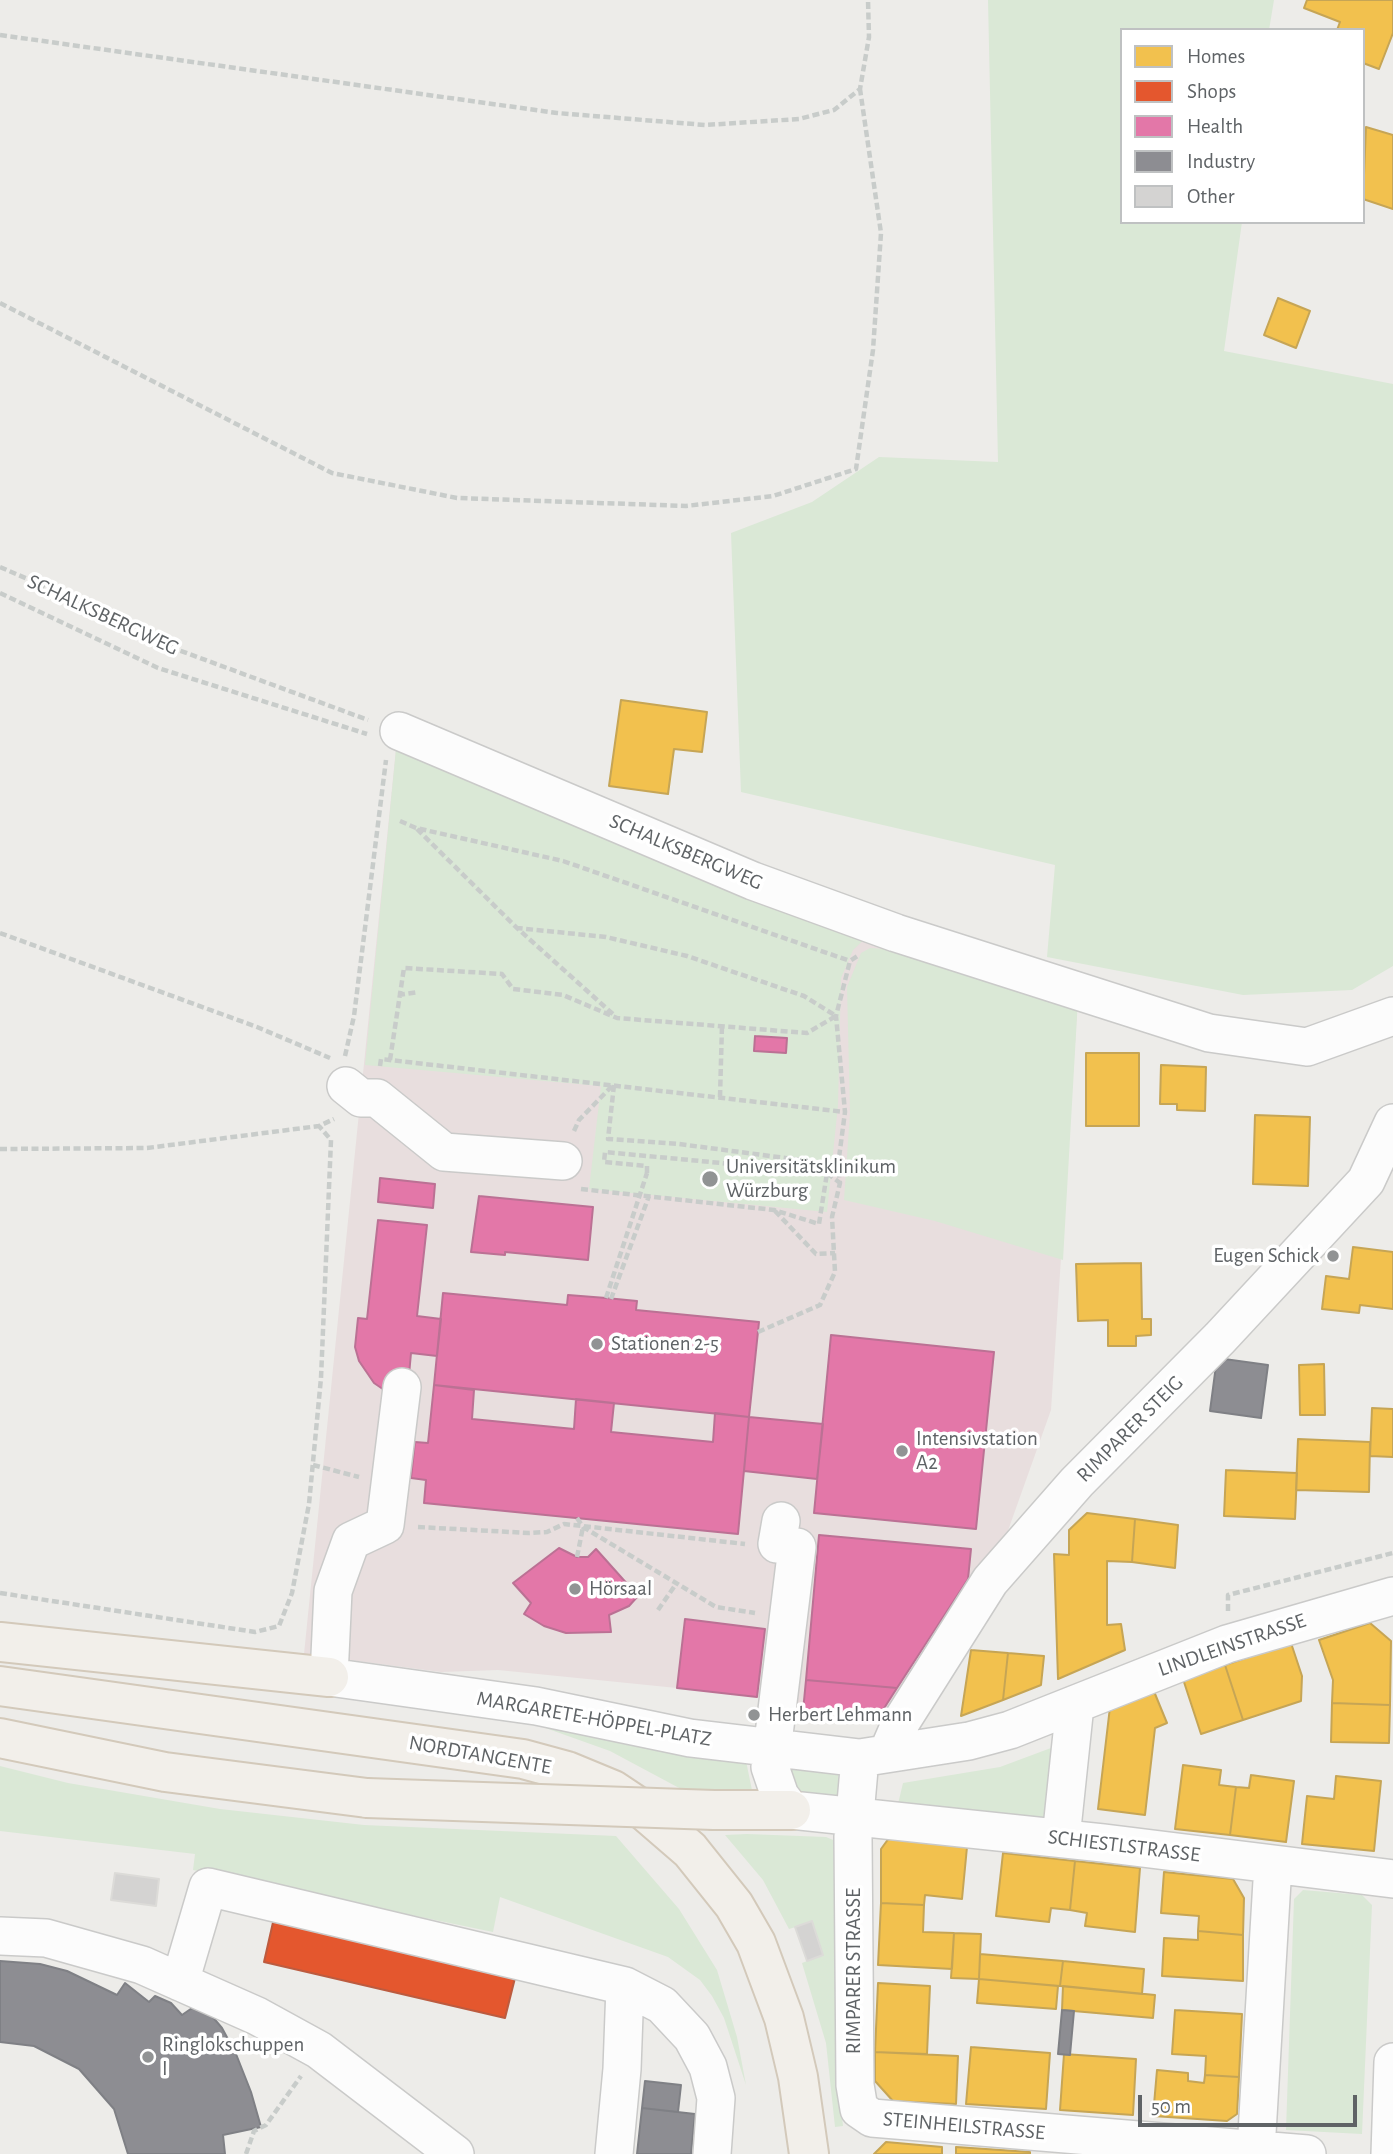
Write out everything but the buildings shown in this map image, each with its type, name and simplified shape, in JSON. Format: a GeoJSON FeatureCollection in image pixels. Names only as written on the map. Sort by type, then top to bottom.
{"type":"FeatureCollection","features":[{"type":"Feature","properties":{"kind":"main road"},"geometry":{"type":"LineString","coordinates":[[0,1642],[329,1677]]}},
{"type":"Feature","properties":{"kind":"main road","name":"NORDTANGENTE"},"geometry":{"type":"LineString","coordinates":[[0,1686],[523,1759],[567,1771],[613,1790],[646,1812],[690,1850],[734,1905],[756,1943],[784,2018],[798,2077],[809,2154]]}},
{"type":"Feature","properties":{"kind":"main road"},"geometry":{"type":"LineString","coordinates":[[0,1738],[165,1772],[367,1798],[714,1810],[790,1810]]}},
{"type":"Feature","properties":{"kind":"street","name":"SCHALKSBERGWEG"},"geometry":{"type":"LineString","coordinates":[[387,739],[753,881],[896,933],[1209,1033],[1307,1047],[1393,1016]]}},
{"type":"Feature","properties":{"kind":"street"},"geometry":{"type":"LineString","coordinates":[[344,1077],[361,1098],[377,1098],[444,1152],[571,1175]]}},
{"type":"Feature","properties":{"kind":"street","name":"RIMPARER STEIG"},"geometry":{"type":"LineString","coordinates":[[874,1755],[901,1722],[990,1581],[1077,1482],[1220,1338],[1366,1181],[1393,1123]]}},
{"type":"Feature","properties":{"kind":"street"},"geometry":{"type":"LineString","coordinates":[[329,1677],[333,1591],[351,1541],[385,1525],[402,1387]]}},
{"type":"Feature","properties":{"kind":"street"},"geometry":{"type":"LineString","coordinates":[[799,1538],[797,1648],[769,1767],[790,1810],[856,1816]]}},
{"type":"Feature","properties":{"kind":"street","name":"LINDLEINSTRASSE"},"geometry":{"type":"LineString","coordinates":[[874,1755],[969,1741],[1075,1705],[1116,1686],[1227,1644],[1393,1595]]}},
{"type":"Feature","properties":{"kind":"street","name":"MARGARETE-HÖPPEL-PLATZ"},"geometry":{"type":"LineString","coordinates":[[329,1677],[536,1706],[690,1738],[874,1755]]}},
{"type":"Feature","properties":{"kind":"street"},"geometry":{"type":"LineString","coordinates":[[1061,1838],[1075,1705]]}},
{"type":"Feature","properties":{"kind":"street","name":"RIMPARER STRASSE"},"geometry":{"type":"LineString","coordinates":[[872,2118],[859,2109],[855,2085],[856,1816],[874,1755]]}},
{"type":"Feature","properties":{"kind":"street","name":"SCHIESTLSTRASSE"},"geometry":{"type":"LineString","coordinates":[[856,1816],[1393,1879]]}},
{"type":"Feature","properties":{"kind":"street"},"geometry":{"type":"LineString","coordinates":[[1256,2150],[1273,1864]]}},
{"type":"Feature","properties":{"kind":"street"},"geometry":{"type":"LineString","coordinates":[[180,1982],[208,1887],[625,1986],[662,2005],[692,2037],[708,2067],[729,2154]]}},
{"type":"Feature","properties":{"kind":"street"},"geometry":{"type":"LineString","coordinates":[[0,1936],[46,1938],[142,1965],[257,2016],[319,2050],[455,2154]]}},
{"type":"Feature","properties":{"kind":"street"},"geometry":{"type":"LineString","coordinates":[[614,2154],[622,2069],[625,1986]]}},
{"type":"Feature","properties":{"kind":"street"},"geometry":{"type":"LineString","coordinates":[[1390,2154],[1393,2062]]}},
{"type":"Feature","properties":{"kind":"street"},"geometry":{"type":"LineString","coordinates":[[712,2154],[716,2098]]}},
{"type":"Feature","properties":{"kind":"street","name":"STEINHEILSTRASSE"},"geometry":{"type":"LineString","coordinates":[[872,2118],[1307,2154]]}},
{"type":"Feature","properties":{"kind":"path"},"geometry":{"type":"LineString","coordinates":[[0,303],[332,473],[457,498],[686,506],[773,496],[856,469],[871,363],[881,233],[860,89],[869,37],[868,0]]}},
{"type":"Feature","properties":{"kind":"path"},"geometry":{"type":"LineString","coordinates":[[0,34],[557,113],[705,125],[799,119],[834,110],[860,89]]}},
{"type":"Feature","properties":{"kind":"path","name":"SCHALKSBERGWEG"},"geometry":{"type":"LineString","coordinates":[[0,567],[85,604],[135,634],[387,739]]}},
{"type":"Feature","properties":{"kind":"path"},"geometry":{"type":"LineString","coordinates":[[0,593],[158,668],[387,739],[354,1016],[344,1077],[345,1105],[337,1118],[319,1126],[147,1148],[0,1149]]}},
{"type":"Feature","properties":{"kind":"path"},"geometry":{"type":"LineString","coordinates":[[400,821],[416,828],[564,861],[850,961]]}},
{"type":"Feature","properties":{"kind":"path"},"geometry":{"type":"LineString","coordinates":[[416,828],[517,928],[617,1018]]}},
{"type":"Feature","properties":{"kind":"path"},"geometry":{"type":"LineString","coordinates":[[517,928],[606,937],[687,956],[804,996],[836,1016]]}},
{"type":"Feature","properties":{"kind":"path"},"geometry":{"type":"LineString","coordinates":[[0,933],[324,1053],[344,1077]]}},
{"type":"Feature","properties":{"kind":"path"},"geometry":{"type":"LineString","coordinates":[[758,1332],[820,1305],[835,1272],[832,1217],[840,1183],[838,1166],[845,1112],[836,1016],[850,961],[877,941],[896,933]]}},
{"type":"Feature","properties":{"kind":"path"},"geometry":{"type":"LineString","coordinates":[[390,1060],[404,968],[502,974],[513,989],[563,996],[617,1018],[807,1033],[836,1016]]}},
{"type":"Feature","properties":{"kind":"path"},"geometry":{"type":"LineString","coordinates":[[398,995],[418,992]]}},
{"type":"Feature","properties":{"kind":"path"},"geometry":{"type":"LineString","coordinates":[[720,1097],[722,1025]]}},
{"type":"Feature","properties":{"kind":"path"},"geometry":{"type":"LineString","coordinates":[[381,1059],[845,1112]]}},
{"type":"Feature","properties":{"kind":"path"},"geometry":{"type":"LineString","coordinates":[[614,1085],[608,1139],[679,1144],[838,1166]]}},
{"type":"Feature","properties":{"kind":"path"},"geometry":{"type":"LineString","coordinates":[[614,1085],[579,1120],[571,1175],[649,1196],[774,1210],[819,1224],[827,1173]]}},
{"type":"Feature","properties":{"kind":"path"},"geometry":{"type":"LineString","coordinates":[[0,1593],[255,1632],[274,1629],[283,1619],[292,1593],[313,1465],[321,1378],[331,1140],[319,1126]]}},
{"type":"Feature","properties":{"kind":"path"},"geometry":{"type":"LineString","coordinates":[[620,1153],[622,1141]]}},
{"type":"Feature","properties":{"kind":"path"},"geometry":{"type":"LineString","coordinates":[[649,1196],[608,1298],[647,1166],[604,1162],[605,1152],[827,1173],[840,1183]]}},
{"type":"Feature","properties":{"kind":"path"},"geometry":{"type":"LineString","coordinates":[[774,1210],[816,1254],[835,1254]]}},
{"type":"Feature","properties":{"kind":"path"},"geometry":{"type":"LineString","coordinates":[[313,1465],[390,1484]]}},
{"type":"Feature","properties":{"kind":"path"},"geometry":{"type":"LineString","coordinates":[[578,1518],[583,1527],[716,1607],[766,1615]]}},
{"type":"Feature","properties":{"kind":"path"},"geometry":{"type":"LineString","coordinates":[[385,1525],[530,1533],[547,1532],[564,1524],[748,1545]]}},
{"type":"Feature","properties":{"kind":"path"},"geometry":{"type":"LineString","coordinates":[[577,1557],[583,1527]]}},
{"type":"Feature","properties":{"kind":"path"},"geometry":{"type":"LineString","coordinates":[[1227,1644],[1228,1595],[1393,1553]]}},
{"type":"Feature","properties":{"kind":"path"},"geometry":{"type":"LineString","coordinates":[[658,1610],[676,1584]]}},
{"type":"Feature","properties":{"kind":"path"},"geometry":{"type":"LineString","coordinates":[[246,2154],[254,2131],[266,2124],[319,2050]]}},
{"type":"Feature","properties":{"kind":"shaded area","name":"Universitätsklinikum Würzburg"},"geometry":{"type":"Polygon","coordinates":[[[397,739],[1078,999],[1051,1410],[990,1581],[901,1722],[757,1697],[498,1670],[441,1672],[304,1654],[397,739]]]}},
{"type":"Feature","properties":{"kind":"green space"},"geometry":{"type":"Polygon","coordinates":[[[988,0],[1274,0],[1269,28],[1120,28],[1120,224],[1242,224],[1224,351],[1393,384],[1393,966],[1352,990],[1243,995],[1047,957],[1055,865],[741,792],[731,533],[812,502],[879,457],[998,462],[988,0]]]}},
{"type":"Feature","properties":{"kind":"green space"},"geometry":{"type":"Polygon","coordinates":[[[397,739],[871,933],[853,950],[841,978],[838,1105],[827,1212],[589,1189],[601,1086],[365,1065],[397,739]]]}},
{"type":"Feature","properties":{"kind":"green space"},"geometry":{"type":"Polygon","coordinates":[[[899,942],[1078,999],[1063,1260],[935,1221],[844,1200],[850,1113],[847,987],[861,953],[870,948],[885,949],[899,942]]]}},
{"type":"Feature","properties":{"kind":"green space"},"geometry":{"type":"Polygon","coordinates":[[[523,1720],[746,1761],[753,1795],[681,1789],[610,1751],[523,1720]]]}},
{"type":"Feature","properties":{"kind":"green space"},"geometry":{"type":"Polygon","coordinates":[[[1059,1745],[1054,1823],[898,1804],[903,1783],[1000,1767],[1059,1745]]]}},
{"type":"Feature","properties":{"kind":"green space"},"geometry":{"type":"Polygon","coordinates":[[[780,1761],[837,1768],[841,1792],[827,1806],[800,1800],[780,1761]]]}},
{"type":"Feature","properties":{"kind":"green space"},"geometry":{"type":"Polygon","coordinates":[[[0,1766],[68,1783],[220,1809],[364,1825],[616,1836],[679,1909],[717,1970],[737,2037],[746,2085],[724,2018],[712,1996],[700,1980],[668,1957],[500,1897],[493,1932],[193,1870],[195,1854],[0,1831],[0,1766]]]}},
{"type":"Feature","properties":{"kind":"green space"},"geometry":{"type":"Polygon","coordinates":[[[725,1835],[826,1837],[838,1842],[837,2072],[843,2126],[835,2127],[826,2043],[802,1963],[823,1955],[812,1922],[789,1929],[763,1880],[725,1835]]]}},
{"type":"Feature","properties":{"kind":"green space"},"geometry":{"type":"Polygon","coordinates":[[[1303,1890],[1362,1895],[1372,1905],[1362,2134],[1286,2130],[1294,1899],[1303,1890]]]}},
{"type":"Feature","properties":{"kind":"place","name":"Universitätsklinikum Würzburg"},"geometry":{"type":"Point","coordinates":[710,1179]}},
{"type":"Feature","properties":{"kind":"place","name":"Eugen Schick"},"geometry":{"type":"Point","coordinates":[1333,1256]}},
{"type":"Feature","properties":{"kind":"place","name":"Stationen 2-5"},"geometry":{"type":"Point","coordinates":[597,1344]}},
{"type":"Feature","properties":{"kind":"place","name":"Intensivstation A2"},"geometry":{"type":"Point","coordinates":[902,1451]}},
{"type":"Feature","properties":{"kind":"place","name":"Hörsaal"},"geometry":{"type":"Point","coordinates":[575,1589]}},
{"type":"Feature","properties":{"kind":"place","name":"Herbert Lehmann"},"geometry":{"type":"Point","coordinates":[754,1715]}},
{"type":"Feature","properties":{"kind":"place","name":"Ringlokschuppen I"},"geometry":{"type":"Point","coordinates":[148,2057]}}]}
